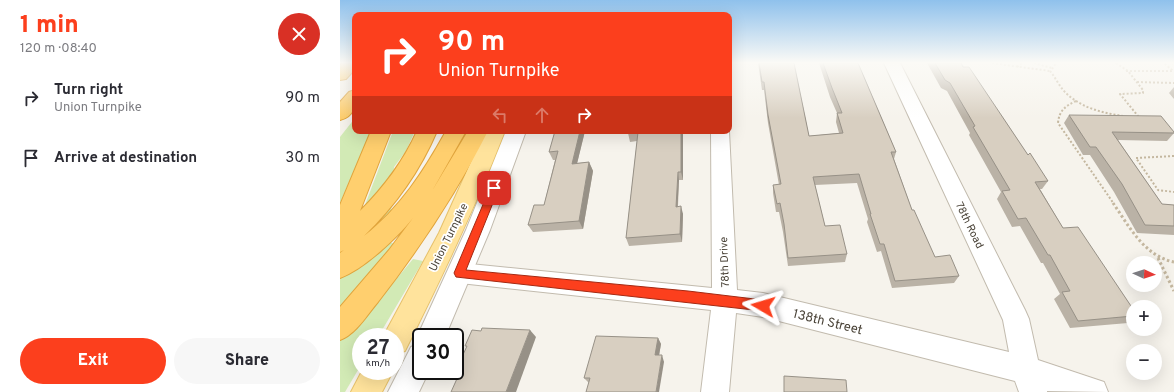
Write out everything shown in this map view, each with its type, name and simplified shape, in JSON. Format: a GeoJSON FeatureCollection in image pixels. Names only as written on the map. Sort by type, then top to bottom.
{"type":"FeatureCollection","features":[{"type":"Feature","properties":{"kind":"highway"},"geometry":{"type":"LineString","coordinates":[[340,114],[352,100]]}},
{"type":"Feature","properties":{"kind":"highway"},"geometry":{"type":"LineString","coordinates":[[340,233],[380,134]]}},
{"type":"Feature","properties":{"kind":"highway"},"geometry":{"type":"LineString","coordinates":[[340,242],[365,220],[381,203],[406,171],[426,134]]}},
{"type":"Feature","properties":{"kind":"highway"},"geometry":{"type":"LineString","coordinates":[[340,267],[380,236],[397,220],[430,175],[454,134]]}},
{"type":"Feature","properties":{"kind":"highway"},"geometry":{"type":"LineString","coordinates":[[346,320],[437,201],[463,160],[476,134]]}},
{"type":"Feature","properties":{"kind":"main road","name":"Union Turnpike"},"geometry":{"type":"LineString","coordinates":[[402,328],[454,227],[494,134]]}},
{"type":"Feature","properties":{"kind":"main road"},"geometry":{"type":"LineString","coordinates":[[366,392],[373,380]]}},
{"type":"Feature","properties":{"kind":"street","name":"78th Road"},"geometry":{"type":"LineString","coordinates":[[901,81],[1016,318],[1030,381]]}},
{"type":"Feature","properties":{"kind":"street","name":"Union Turnpike"},"geometry":{"type":"LineString","coordinates":[[435,328],[460,273],[515,134]]}},
{"type":"Feature","properties":{"kind":"street","name":"78th Drive"},"geometry":{"type":"LineString","coordinates":[[716,392],[725,301],[720,134]]}},
{"type":"Feature","properties":{"kind":"street","name":"138th Street"},"geometry":{"type":"LineString","coordinates":[[460,273],[763,306],[1030,381],[1094,392]]}},
{"type":"Feature","properties":{"kind":"street"},"geometry":{"type":"LineString","coordinates":[[403,392],[412,374]]}},
{"type":"Feature","properties":{"kind":"path"},"geometry":{"type":"LineString","coordinates":[[1058,81],[1066,93],[1076,100],[1099,111],[1137,118],[1138,116],[1120,94],[1143,93],[1137,82]]}},
{"type":"Feature","properties":{"kind":"path"},"geometry":{"type":"LineString","coordinates":[[1137,82],[1174,83]]}},
{"type":"Feature","properties":{"kind":"path"},"geometry":{"type":"LineString","coordinates":[[1076,100],[1065,107],[1058,114],[1058,123],[1136,238],[1156,256]]}},
{"type":"Feature","properties":{"kind":"path"},"geometry":{"type":"LineString","coordinates":[[1174,156],[1136,158],[1158,190],[1174,192]]}},
{"type":"Feature","properties":{"kind":"path"},"geometry":{"type":"LineString","coordinates":[[1162,258],[1174,262]]}},
{"type":"Feature","properties":{"kind":"path"},"geometry":{"type":"LineString","coordinates":[[1162,266],[1174,291]]}},
{"type":"Feature","properties":{"kind":"green space"},"geometry":{"type":"Polygon","coordinates":[[[352,122],[352,134],[370,134],[340,203],[340,137],[352,122]]]}},
{"type":"Feature","properties":{"kind":"green space"},"geometry":{"type":"Polygon","coordinates":[[[392,134],[414,134],[406,151],[394,167],[389,242],[395,244],[354,328],[352,328],[352,380],[345,392],[340,392],[340,271],[392,134]]]}},
{"type":"Feature","properties":{"kind":"green space"},"geometry":{"type":"Polygon","coordinates":[[[413,259],[423,261],[383,328],[356,328],[413,259]]]}},
{"type":"Feature","properties":{"kind":"building"},"geometry":{"type":"Polygon","coordinates":[[[798,81],[809,136],[843,133],[837,113],[842,113],[830,81],[866,81],[896,152],[891,152],[912,210],[914,210],[935,257],[950,255],[959,276],[895,281],[884,244],[880,244],[859,174],[813,177],[825,226],[840,225],[847,254],[788,258],[780,203],[777,204],[773,185],[781,184],[768,115],[764,82],[762,82],[798,81]]]}},
{"type":"Feature","properties":{"kind":"building"},"geometry":{"type":"Polygon","coordinates":[[[947,81],[979,81],[1028,155],[1030,153],[1048,181],[1035,182],[1063,228],[1078,227],[1127,300],[1126,317],[1078,321],[1062,292],[1070,291],[1050,255],[1048,255],[1026,218],[1018,219],[1002,191],[1010,190],[973,127],[975,126],[950,83],[947,81]]]}},
{"type":"Feature","properties":{"kind":"building"},"geometry":{"type":"Polygon","coordinates":[[[1069,115],[1161,116],[1174,133],[1112,132],[1162,204],[1174,205],[1174,226],[1145,225],[1122,184],[1096,147],[1090,147],[1069,115]]]}},
{"type":"Feature","properties":{"kind":"building"},"geometry":{"type":"Polygon","coordinates":[[[554,134],[579,134],[572,164],[589,162],[579,221],[528,225],[534,205],[544,205],[558,151],[549,152],[554,134]]]}},
{"type":"Feature","properties":{"kind":"building"},"geometry":{"type":"Polygon","coordinates":[[[638,134],[681,134],[681,172],[678,172],[676,207],[681,206],[680,234],[626,238],[638,134]]]}},
{"type":"Feature","properties":{"kind":"building"},"geometry":{"type":"Polygon","coordinates":[[[482,328],[530,330],[506,392],[451,392],[456,380],[464,380],[464,352],[467,346],[465,346],[472,330],[481,331],[482,328]]]}},
{"type":"Feature","properties":{"kind":"building"},"geometry":{"type":"Polygon","coordinates":[[[596,336],[658,338],[655,355],[662,355],[656,392],[586,392],[590,378],[584,378],[596,336]]]}},
{"type":"Feature","properties":{"kind":"building"},"geometry":{"type":"Polygon","coordinates":[[[784,376],[846,380],[847,392],[784,392],[784,376]]]}},
{"type":"Feature","properties":{"kind":"route"},"geometry":{"type":"LineString","coordinates":[[494,188],[460,273],[688,296],[763,306]]}}]}
